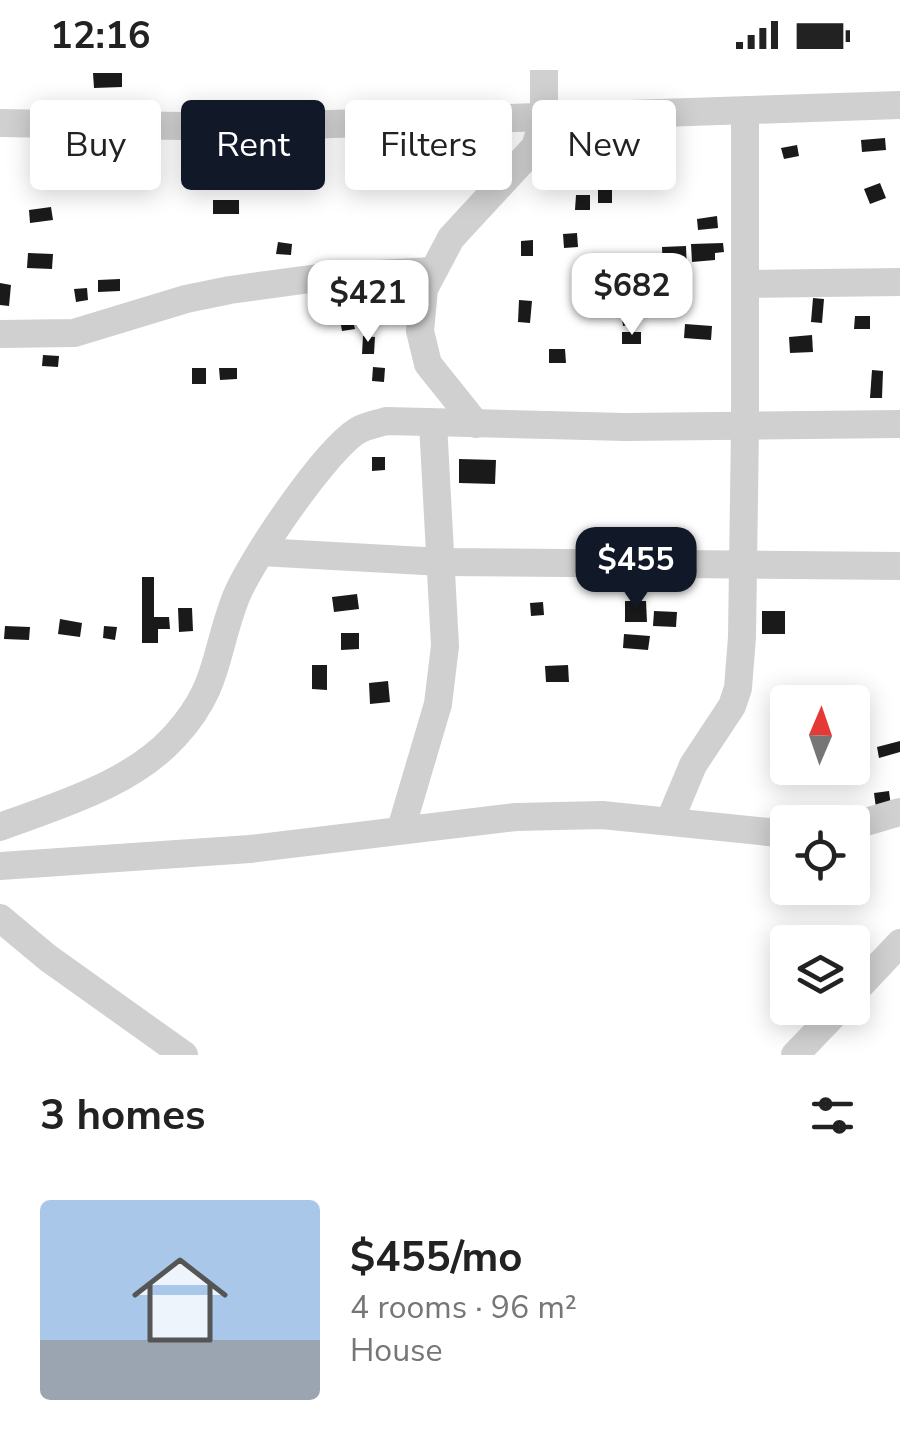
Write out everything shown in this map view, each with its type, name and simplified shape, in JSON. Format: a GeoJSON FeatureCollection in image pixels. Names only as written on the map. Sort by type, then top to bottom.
{"type":"FeatureCollection","features":[{"type":"Feature","properties":{"kind":"street"},"geometry":{"type":"LineString","coordinates":[[544,70],[544,100]]}},
{"type":"Feature","properties":{"kind":"street"},"geometry":{"type":"LineString","coordinates":[[676,114],[900,105]]}},
{"type":"Feature","properties":{"kind":"street"},"geometry":{"type":"LineString","coordinates":[[670,820],[693,765],[732,706],[742,637],[745,111]]}},
{"type":"Feature","properties":{"kind":"street"},"geometry":{"type":"LineString","coordinates":[[0,123],[243,127],[532,119]]}},
{"type":"Feature","properties":{"kind":"street"},"geometry":{"type":"LineString","coordinates":[[476,424],[428,364],[422,349],[420,310],[432,271],[463,224],[532,151]]}},
{"type":"Feature","properties":{"kind":"street"},"geometry":{"type":"LineString","coordinates":[[0,334],[74,333],[186,299],[325,276],[432,271]]}},
{"type":"Feature","properties":{"kind":"street"},"geometry":{"type":"LineString","coordinates":[[745,284],[900,282]]}},
{"type":"Feature","properties":{"kind":"street"},"geometry":{"type":"LineString","coordinates":[[0,826],[70,801],[118,778],[173,739],[199,707],[215,672],[235,598],[261,552],[308,482],[358,430],[386,422],[900,424]]}},
{"type":"Feature","properties":{"kind":"street"},"geometry":{"type":"LineString","coordinates":[[401,828],[443,676],[446,624],[433,423]]}},
{"type":"Feature","properties":{"kind":"street"},"geometry":{"type":"LineString","coordinates":[[261,552],[442,562],[900,566]]}},
{"type":"Feature","properties":{"kind":"street"},"geometry":{"type":"LineString","coordinates":[[870,821],[900,812]]}},
{"type":"Feature","properties":{"kind":"street"},"geometry":{"type":"LineString","coordinates":[[0,866],[250,849],[516,817],[602,816],[770,832]]}},
{"type":"Feature","properties":{"kind":"street"},"geometry":{"type":"LineString","coordinates":[[0,918],[64,970],[184,1055]]}},
{"type":"Feature","properties":{"kind":"street"},"geometry":{"type":"LineString","coordinates":[[870,975],[900,943]]}},
{"type":"Feature","properties":{"kind":"street"},"geometry":{"type":"LineString","coordinates":[[796,1055],[824,1025]]}},
{"type":"Feature","properties":{"kind":"building"},"geometry":{"type":"Polygon","coordinates":[[[93,73],[122,73],[122,87],[94,88],[93,73]]]}},
{"type":"Feature","properties":{"kind":"building"},"geometry":{"type":"Polygon","coordinates":[[[885,138],[886,150],[862,152],[861,140],[885,138]]]}},
{"type":"Feature","properties":{"kind":"building"},"geometry":{"type":"Polygon","coordinates":[[[797,145],[799,156],[784,159],[781,148],[797,145]]]}},
{"type":"Feature","properties":{"kind":"building"},"geometry":{"type":"Polygon","coordinates":[[[880,183],[886,198],[870,204],[864,189],[880,183]]]}},
{"type":"Feature","properties":{"kind":"building"},"geometry":{"type":"Polygon","coordinates":[[[598,190],[612,190],[612,203],[598,203],[598,190]]]}},
{"type":"Feature","properties":{"kind":"building"},"geometry":{"type":"Polygon","coordinates":[[[576,195],[590,195],[590,210],[575,210],[576,195]]]}},
{"type":"Feature","properties":{"kind":"building"},"geometry":{"type":"Polygon","coordinates":[[[213,200],[239,200],[239,214],[213,214],[213,200]]]}},
{"type":"Feature","properties":{"kind":"building"},"geometry":{"type":"Polygon","coordinates":[[[51,207],[53,220],[30,223],[29,210],[51,207]]]}},
{"type":"Feature","properties":{"kind":"building"},"geometry":{"type":"Polygon","coordinates":[[[717,216],[718,228],[698,230],[697,219],[717,216]]]}},
{"type":"Feature","properties":{"kind":"building"},"geometry":{"type":"Polygon","coordinates":[[[577,233],[578,247],[564,248],[563,234],[577,233]]]}},
{"type":"Feature","properties":{"kind":"building"},"geometry":{"type":"Polygon","coordinates":[[[533,240],[533,256],[521,256],[521,241],[533,240]]]}},
{"type":"Feature","properties":{"kind":"building"},"geometry":{"type":"Polygon","coordinates":[[[278,242],[292,244],[291,255],[276,254],[278,242]]]}},
{"type":"Feature","properties":{"kind":"building"},"geometry":{"type":"Polygon","coordinates":[[[723,243],[724,252],[715,253],[715,260],[692,262],[691,244],[723,243]]]}},
{"type":"Feature","properties":{"kind":"building"},"geometry":{"type":"Polygon","coordinates":[[[686,246],[687,272],[663,273],[662,247],[686,246]]]}},
{"type":"Feature","properties":{"kind":"building"},"geometry":{"type":"Polygon","coordinates":[[[28,253],[53,254],[52,269],[27,268],[28,253]]]}},
{"type":"Feature","properties":{"kind":"building"},"geometry":{"type":"Polygon","coordinates":[[[120,279],[120,291],[98,292],[98,280],[120,279]]]}},
{"type":"Feature","properties":{"kind":"building"},"geometry":{"type":"Polygon","coordinates":[[[0,283],[11,285],[9,306],[0,305],[0,283]]]}},
{"type":"Feature","properties":{"kind":"building"},"geometry":{"type":"Polygon","coordinates":[[[87,288],[88,300],[76,302],[74,289],[87,288]]]}},
{"type":"Feature","properties":{"kind":"building"},"geometry":{"type":"Polygon","coordinates":[[[813,298],[824,299],[822,323],[811,322],[813,298]]]}},
{"type":"Feature","properties":{"kind":"building"},"geometry":{"type":"Polygon","coordinates":[[[519,300],[532,301],[530,323],[518,322],[519,300]]]}},
{"type":"Feature","properties":{"kind":"building"},"geometry":{"type":"Polygon","coordinates":[[[634,310],[636,324],[623,326],[621,311],[634,310]]]}},
{"type":"Feature","properties":{"kind":"building"},"geometry":{"type":"Polygon","coordinates":[[[855,316],[870,316],[870,329],[854,329],[855,316]]]}},
{"type":"Feature","properties":{"kind":"building"},"geometry":{"type":"Polygon","coordinates":[[[352,317],[355,329],[342,331],[340,319],[352,317]]]}},
{"type":"Feature","properties":{"kind":"building"},"geometry":{"type":"Polygon","coordinates":[[[685,324],[712,326],[711,340],[684,338],[685,324]]]}},
{"type":"Feature","properties":{"kind":"building"},"geometry":{"type":"Polygon","coordinates":[[[622,332],[641,332],[641,344],[622,344],[622,332]]]}},
{"type":"Feature","properties":{"kind":"building"},"geometry":{"type":"Polygon","coordinates":[[[812,335],[813,352],[790,353],[789,337],[812,335]]]}},
{"type":"Feature","properties":{"kind":"building"},"geometry":{"type":"Polygon","coordinates":[[[363,336],[375,337],[374,354],[362,354],[363,336]]]}},
{"type":"Feature","properties":{"kind":"building"},"geometry":{"type":"Polygon","coordinates":[[[549,349],[565,349],[566,363],[549,363],[549,349]]]}},
{"type":"Feature","properties":{"kind":"building"},"geometry":{"type":"Polygon","coordinates":[[[43,355],[59,356],[58,367],[42,366],[43,355]]]}},
{"type":"Feature","properties":{"kind":"building"},"geometry":{"type":"Polygon","coordinates":[[[373,367],[385,368],[384,382],[372,381],[373,367]]]}},
{"type":"Feature","properties":{"kind":"building"},"geometry":{"type":"Polygon","coordinates":[[[192,368],[206,368],[206,384],[192,384],[192,368]]]}},
{"type":"Feature","properties":{"kind":"building"},"geometry":{"type":"Polygon","coordinates":[[[219,368],[237,368],[237,379],[220,380],[219,368]]]}},
{"type":"Feature","properties":{"kind":"building"},"geometry":{"type":"Polygon","coordinates":[[[872,370],[883,371],[882,398],[870,398],[872,370]]]}},
{"type":"Feature","properties":{"kind":"building"},"geometry":{"type":"Polygon","coordinates":[[[372,457],[385,457],[385,470],[372,471],[372,457]]]}},
{"type":"Feature","properties":{"kind":"building"},"geometry":{"type":"Polygon","coordinates":[[[459,459],[496,460],[495,484],[459,483],[459,459]]]}},
{"type":"Feature","properties":{"kind":"building"},"geometry":{"type":"Polygon","coordinates":[[[142,577],[154,577],[154,617],[169,617],[170,629],[158,629],[158,643],[142,643],[142,577]]]}},
{"type":"Feature","properties":{"kind":"building"},"geometry":{"type":"Polygon","coordinates":[[[357,594],[359,609],[334,612],[332,597],[357,594]]]}},
{"type":"Feature","properties":{"kind":"building"},"geometry":{"type":"Polygon","coordinates":[[[625,601],[646,601],[647,622],[625,622],[625,601]]]}},
{"type":"Feature","properties":{"kind":"building"},"geometry":{"type":"Polygon","coordinates":[[[543,602],[544,615],[531,616],[530,603],[543,602]]]}},
{"type":"Feature","properties":{"kind":"building"},"geometry":{"type":"Polygon","coordinates":[[[178,608],[192,608],[193,631],[179,632],[178,608]]]}},
{"type":"Feature","properties":{"kind":"building"},"geometry":{"type":"Polygon","coordinates":[[[654,611],[677,612],[676,627],[653,626],[654,611]]]}},
{"type":"Feature","properties":{"kind":"building"},"geometry":{"type":"Polygon","coordinates":[[[762,611],[785,611],[785,634],[762,634],[762,611]]]}},
{"type":"Feature","properties":{"kind":"building"},"geometry":{"type":"Polygon","coordinates":[[[60,619],[82,623],[80,637],[58,634],[60,619]]]}},
{"type":"Feature","properties":{"kind":"building"},"geometry":{"type":"Polygon","coordinates":[[[5,626],[30,627],[29,640],[4,639],[5,626]]]}},
{"type":"Feature","properties":{"kind":"building"},"geometry":{"type":"Polygon","coordinates":[[[104,626],[117,627],[115,640],[103,638],[104,626]]]}},
{"type":"Feature","properties":{"kind":"building"},"geometry":{"type":"Polygon","coordinates":[[[341,633],[359,633],[359,649],[341,650],[341,633]]]}},
{"type":"Feature","properties":{"kind":"building"},"geometry":{"type":"Polygon","coordinates":[[[624,634],[650,636],[648,650],[623,648],[624,634]]]}},
{"type":"Feature","properties":{"kind":"building"},"geometry":{"type":"Polygon","coordinates":[[[312,665],[327,665],[327,690],[312,689],[312,665]]]}},
{"type":"Feature","properties":{"kind":"building"},"geometry":{"type":"Polygon","coordinates":[[[568,665],[569,682],[546,682],[545,666],[568,665]]]}},
{"type":"Feature","properties":{"kind":"building"},"geometry":{"type":"Polygon","coordinates":[[[388,681],[390,702],[370,704],[369,683],[388,681]]]}},
{"type":"Feature","properties":{"kind":"building"},"geometry":{"type":"Polygon","coordinates":[[[900,741],[900,752],[879,758],[877,747],[900,741]]]}},
{"type":"Feature","properties":{"kind":"building"},"geometry":{"type":"Polygon","coordinates":[[[889,791],[892,814],[877,816],[874,793],[889,791]]]}}]}
